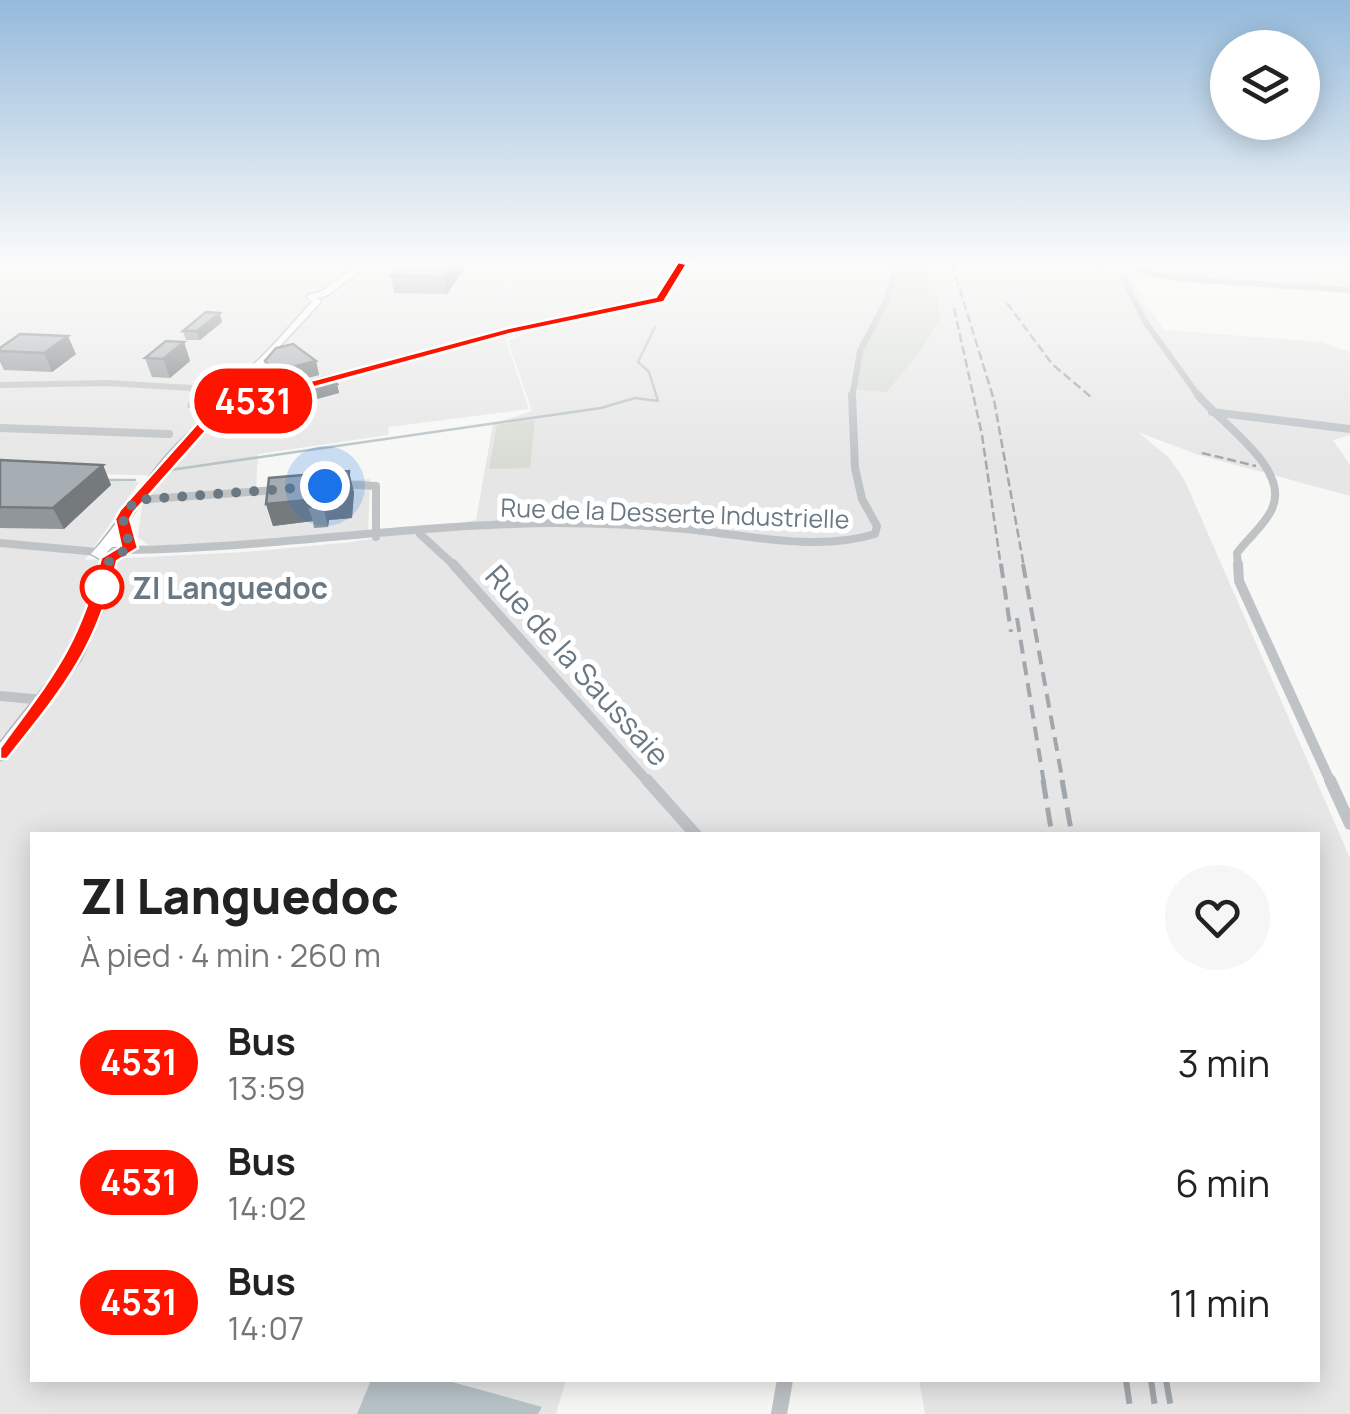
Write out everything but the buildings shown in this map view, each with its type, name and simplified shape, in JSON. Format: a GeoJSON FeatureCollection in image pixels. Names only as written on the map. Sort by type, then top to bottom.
{"type":"FeatureCollection","features":[{"type":"Feature","properties":{"kind":"street"},"geometry":{"type":"LineString","coordinates":[[0,754],[44,700],[84,640],[98,606],[105,551],[135,500],[206,416],[225,411],[251,388],[296,330]]}},
{"type":"Feature","properties":{"kind":"street"},"geometry":{"type":"LineString","coordinates":[[0,388],[130,388],[194,398],[231,385],[284,391],[513,330]]}},
{"type":"Feature","properties":{"kind":"street","name":"Rue de la Desserte Industrielle"},"geometry":{"type":"LineString","coordinates":[[128,547],[200,552],[538,523],[848,541],[872,537],[877,526],[860,494],[853,450],[851,384],[858,353],[871,330]]}},
{"type":"Feature","properties":{"kind":"street"},"geometry":{"type":"LineString","coordinates":[[1155,330],[1212,412],[1259,457],[1274,482],[1275,502],[1268,518],[1237,553],[1239,581],[1350,824]]}},
{"type":"Feature","properties":{"kind":"street"},"geometry":{"type":"LineString","coordinates":[[0,388],[122,383],[209,390]]}},
{"type":"Feature","properties":{"kind":"street"},"geometry":{"type":"LineString","coordinates":[[194,398],[193,404],[206,416]]}},
{"type":"Feature","properties":{"kind":"street"},"geometry":{"type":"LineString","coordinates":[[1212,412],[1350,429]]}},
{"type":"Feature","properties":{"kind":"street"},"geometry":{"type":"LineString","coordinates":[[0,428],[168,434]]}},
{"type":"Feature","properties":{"kind":"street"},"geometry":{"type":"LineString","coordinates":[[319,486],[376,486],[376,537]]}},
{"type":"Feature","properties":{"kind":"street"},"geometry":{"type":"LineString","coordinates":[[135,500],[281,490]]}},
{"type":"Feature","properties":{"kind":"street"},"geometry":{"type":"LineString","coordinates":[[0,544],[105,551],[128,547],[123,519]]}},
{"type":"Feature","properties":{"kind":"street","name":"Rue de la Saussaie"},"geometry":{"type":"LineString","coordinates":[[420,533],[440,550],[693,832]]}},
{"type":"Feature","properties":{"kind":"street"},"geometry":{"type":"LineString","coordinates":[[0,696],[44,700]]}},
{"type":"Feature","properties":{"kind":"street"},"geometry":{"type":"LineString","coordinates":[[779,1414],[786,1382]]}},
{"type":"Feature","properties":{"kind":"shaded area"},"geometry":{"type":"Polygon","coordinates":[[[0,330],[891,330],[886,392],[933,330],[1164,330],[1320,342],[1350,352],[1350,435],[1333,440],[1350,465],[1350,496],[1199,455],[1138,432],[1170,459],[1184,479],[1350,858],[1350,1414],[925,1414],[919,1382],[1320,1382],[1320,832],[30,832],[30,1382],[565,1382],[556,1414],[0,1414],[0,479],[139,482],[85,560],[352,542],[476,520],[493,424],[532,411],[508,341],[532,331],[505,338],[529,409],[389,427],[388,435],[258,454],[256,489],[370,479],[368,534],[215,547],[148,545],[138,537],[142,505],[167,476],[0,471],[0,330]]]}},
{"type":"Feature","properties":{"kind":"shaded area"},"geometry":{"type":"Polygon","coordinates":[[[871,330],[933,330],[887,392],[851,389],[858,353],[871,330]]]}},
{"type":"Feature","properties":{"kind":"shaded area"},"geometry":{"type":"Polygon","coordinates":[[[535,420],[530,468],[489,469],[497,425],[535,420]]]}},
{"type":"Feature","properties":{"kind":"shaded area"},"geometry":{"type":"Polygon","coordinates":[[[370,1382],[452,1382],[542,1407],[538,1414],[357,1414],[370,1382]]]}},
{"type":"Feature","properties":{"kind":"waterway"},"geometry":{"type":"LineString","coordinates":[[170,470],[601,408],[635,398],[658,401],[649,372],[638,362],[654,330]]}},
{"type":"Feature","properties":{"kind":"waterway"},"geometry":{"type":"LineString","coordinates":[[105,480],[135,480]]}},
{"type":"Feature","properties":{"kind":"railway"},"geometry":{"type":"LineString","coordinates":[[959,330],[982,435],[1001,567]]}},
{"type":"Feature","properties":{"kind":"railway"},"geometry":{"type":"LineString","coordinates":[[972,330],[994,400],[1024,567]]}},
{"type":"Feature","properties":{"kind":"railway"},"geometry":{"type":"LineString","coordinates":[[1027,330],[1052,364],[1091,397]]}},
{"type":"Feature","properties":{"kind":"railway"},"geometry":{"type":"LineString","coordinates":[[1202,453],[1256,466]]}},
{"type":"Feature","properties":{"kind":"railway"},"geometry":{"type":"LineString","coordinates":[[1001,564],[1011,632]]}},
{"type":"Feature","properties":{"kind":"railway"},"geometry":{"type":"LineString","coordinates":[[1023,564],[1063,783]]}},
{"type":"Feature","properties":{"kind":"railway"},"geometry":{"type":"LineString","coordinates":[[1017,618],[1044,783]]}},
{"type":"Feature","properties":{"kind":"railway"},"geometry":{"type":"LineString","coordinates":[[1043,780],[1052,832]]}},
{"type":"Feature","properties":{"kind":"railway"},"geometry":{"type":"LineString","coordinates":[[1062,780],[1071,832]]}},
{"type":"Feature","properties":{"kind":"railway"},"geometry":{"type":"LineString","coordinates":[[1126,1382],[1131,1414]]}},
{"type":"Feature","properties":{"kind":"railway"},"geometry":{"type":"LineString","coordinates":[[1151,1382],[1156,1414]]}},
{"type":"Feature","properties":{"kind":"railway"},"geometry":{"type":"LineString","coordinates":[[1166,1382],[1172,1414]]}},
{"type":"Feature","properties":{"kind":"bus line","name":"4531"},"geometry":{"type":"LineString","coordinates":[[0,753],[74,659],[98,606],[110,558],[130,548],[123,519],[128,510],[208,420],[255,400],[512,330]]}},
{"type":"Feature","properties":{"kind":"place","name":"ZI Languedoc"},"geometry":{"type":"Point","coordinates":[102,587]}},
{"type":"Feature","properties":{"kind":"route"},"geometry":{"type":"LineString","coordinates":[[102,587],[102,592],[110,558],[130,548],[123,519],[135,500],[325,486]]}}]}
